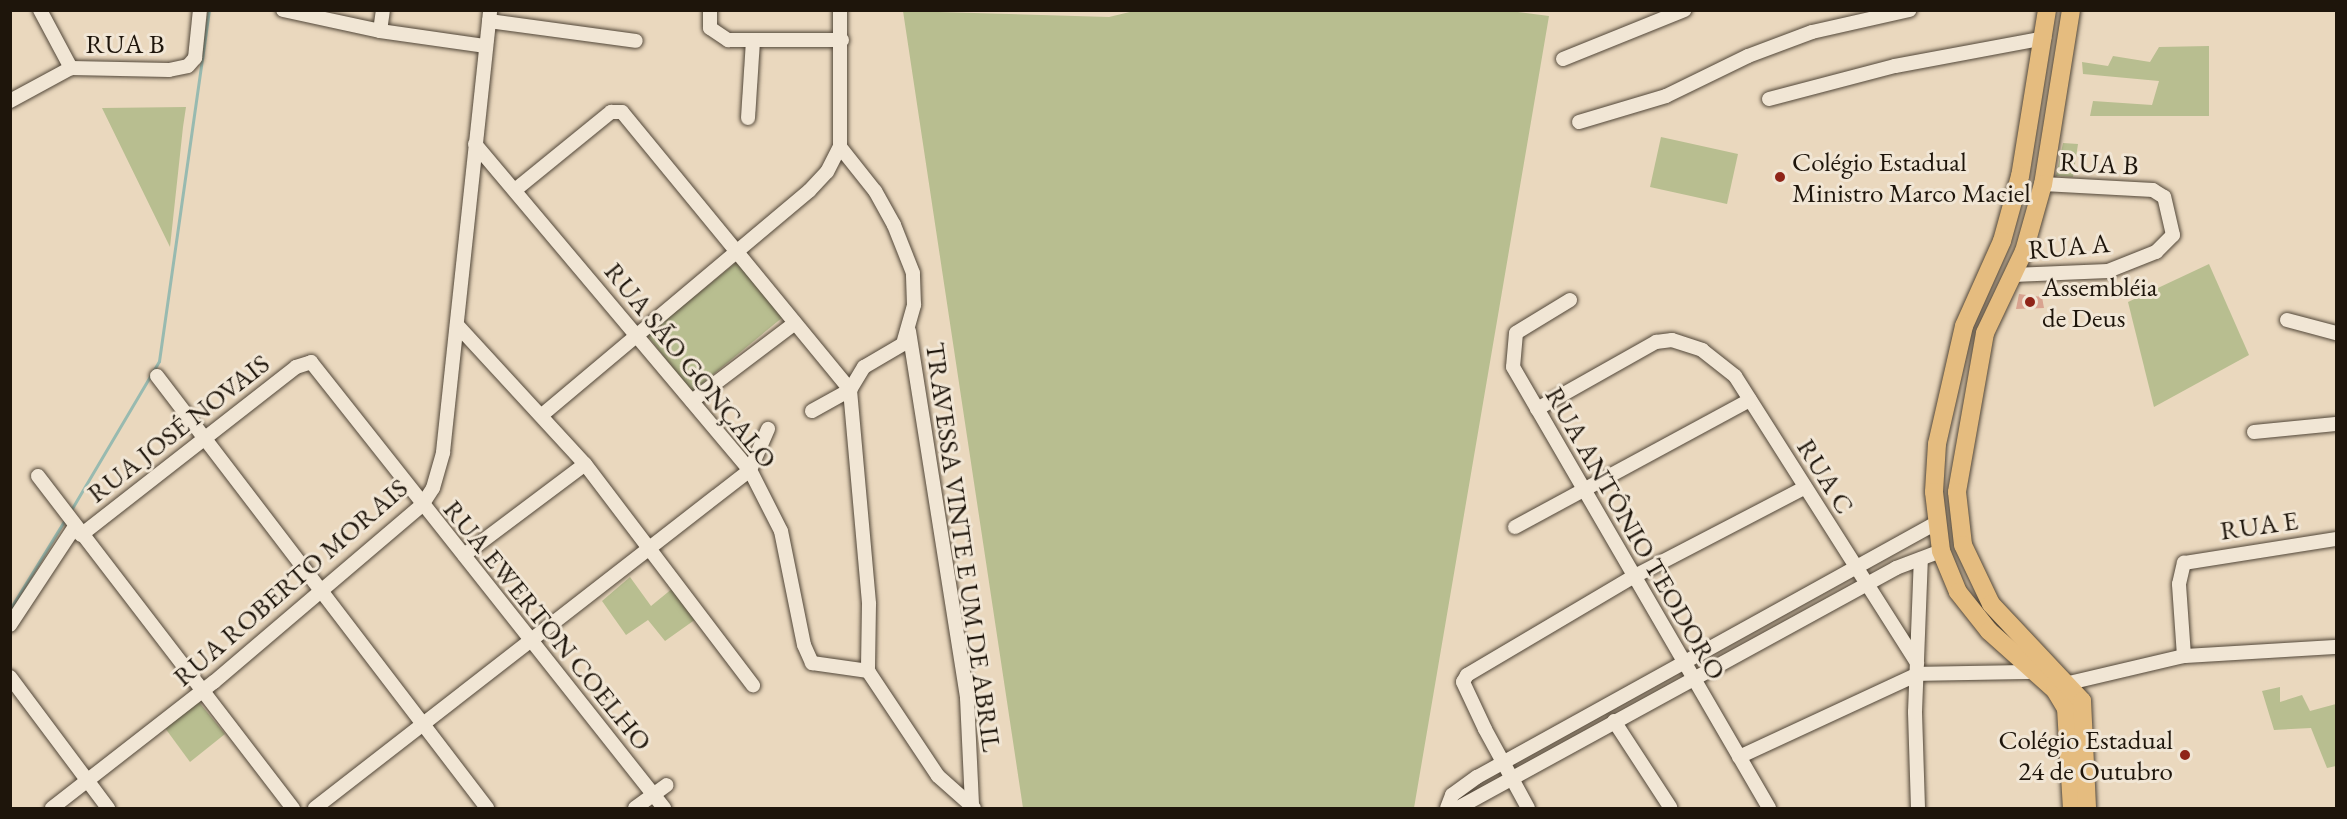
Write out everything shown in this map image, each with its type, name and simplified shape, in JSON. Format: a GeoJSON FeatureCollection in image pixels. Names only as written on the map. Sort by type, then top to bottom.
{"type":"FeatureCollection","features":[{"type":"Feature","properties":{"kind":"main road"},"geometry":{"type":"LineString","coordinates":[[2047,10],[2044,38],[2007,227],[1964,326],[1938,444],[1935,523],[1941,551],[1971,610],[2033,672],[2055,690],[2068,713],[2072,808]]}},
{"type":"Feature","properties":{"kind":"main road"},"geometry":{"type":"LineString","coordinates":[[2071,10],[2043,184],[2013,275],[1996,305],[1985,333],[1957,492],[1963,545],[1996,611],[2034,654],[2069,683],[2083,705],[2087,808]]}},
{"type":"Feature","properties":{"kind":"main road"},"geometry":{"type":"LineString","coordinates":[[1977,294],[1984,305],[1996,305]]}},
{"type":"Feature","properties":{"kind":"main road"},"geometry":{"type":"LineString","coordinates":[[1964,326],[1975,325],[1985,333]]}},
{"type":"Feature","properties":{"kind":"street"},"geometry":{"type":"LineString","coordinates":[[40,10],[71,68]]}},
{"type":"Feature","properties":{"kind":"street","name":"RUA B"},"geometry":{"type":"LineString","coordinates":[[10,101],[71,68],[169,70],[188,66],[195,58],[200,10]]}},
{"type":"Feature","properties":{"kind":"street"},"geometry":{"type":"LineString","coordinates":[[283,10],[380,31],[486,46]]}},
{"type":"Feature","properties":{"kind":"street"},"geometry":{"type":"LineString","coordinates":[[380,31],[382,10]]}},
{"type":"Feature","properties":{"kind":"street"},"geometry":{"type":"LineString","coordinates":[[711,10],[710,28],[728,40],[842,40]]}},
{"type":"Feature","properties":{"kind":"street"},"geometry":{"type":"LineString","coordinates":[[542,415],[819,181],[840,147],[842,40],[840,10]]}},
{"type":"Feature","properties":{"kind":"street"},"geometry":{"type":"LineString","coordinates":[[1563,59],[1684,10]]}},
{"type":"Feature","properties":{"kind":"street"},"geometry":{"type":"LineString","coordinates":[[1579,122],[1646,104],[1812,33],[1910,10]]}},
{"type":"Feature","properties":{"kind":"street"},"geometry":{"type":"LineString","coordinates":[[490,16],[636,41]]}},
{"type":"Feature","properties":{"kind":"street","name":"RUA ROBERTO MORAIS"},"geometry":{"type":"LineString","coordinates":[[52,808],[200,692],[422,505],[440,466],[458,326],[490,16]]}},
{"type":"Feature","properties":{"kind":"street"},"geometry":{"type":"LineString","coordinates":[[1769,99],[1895,66],[2044,38]]}},
{"type":"Feature","properties":{"kind":"street"},"geometry":{"type":"LineString","coordinates":[[748,118],[753,40]]}},
{"type":"Feature","properties":{"kind":"street"},"geometry":{"type":"LineString","coordinates":[[515,190],[611,112],[630,118],[850,390],[869,604],[868,671],[938,776],[968,807]]}},
{"type":"Feature","properties":{"kind":"street","name":"RUA SÃO GONÇALO"},"geometry":{"type":"LineString","coordinates":[[475,144],[637,333],[750,470],[779,524],[804,645],[812,663],[868,671]]}},
{"type":"Feature","properties":{"kind":"street","name":"TRAVESSA VINTE E UM DE ABRIL"},"geometry":{"type":"LineString","coordinates":[[840,147],[875,191],[906,252],[915,292],[909,331],[967,698],[968,807]]}},
{"type":"Feature","properties":{"kind":"street","name":"RUA B"},"geometry":{"type":"LineString","coordinates":[[2043,184],[2153,190]]}},
{"type":"Feature","properties":{"kind":"street","name":"RUA A"},"geometry":{"type":"LineString","coordinates":[[2013,275],[2108,271],[2156,252],[2171,240],[2173,232],[2164,196],[2153,190]]}},
{"type":"Feature","properties":{"kind":"street","name":"RUA ANTÔNIO TEODORO"},"geometry":{"type":"LineString","coordinates":[[1570,300],[1516,333],[1513,339],[1514,367],[1584,494],[1769,808]]}},
{"type":"Feature","properties":{"kind":"street"},"geometry":{"type":"LineString","coordinates":[[2287,320],[2337,333]]}},
{"type":"Feature","properties":{"kind":"street"},"geometry":{"type":"LineString","coordinates":[[692,401],[795,323]]}},
{"type":"Feature","properties":{"kind":"street"},"geometry":{"type":"LineString","coordinates":[[458,326],[585,464],[651,547],[753,685]]}},
{"type":"Feature","properties":{"kind":"street"},"geometry":{"type":"LineString","coordinates":[[812,411],[850,390],[864,367],[903,344],[909,331]]}},
{"type":"Feature","properties":{"kind":"street","name":"RUA C"},"geometry":{"type":"LineString","coordinates":[[1537,409],[1651,344],[1672,340],[1702,350],[1735,376],[1917,668]]}},
{"type":"Feature","properties":{"kind":"street","name":"RUA EWERTON COELHO"},"geometry":{"type":"LineString","coordinates":[[306,361],[327,376],[422,505],[664,808]]}},
{"type":"Feature","properties":{"kind":"street","name":"RUA JOSÉ NOVAIS"},"geometry":{"type":"LineString","coordinates":[[10,625],[78,531],[306,361]]}},
{"type":"Feature","properties":{"kind":"street"},"geometry":{"type":"LineString","coordinates":[[157,376],[206,437],[423,727],[487,808]]}},
{"type":"Feature","properties":{"kind":"street"},"geometry":{"type":"LineString","coordinates":[[1515,527],[1584,494],[1750,400]]}},
{"type":"Feature","properties":{"kind":"street"},"geometry":{"type":"LineString","coordinates":[[2254,432],[2337,424]]}},
{"type":"Feature","properties":{"kind":"street"},"geometry":{"type":"LineString","coordinates":[[315,808],[532,643],[750,470],[768,429]]}},
{"type":"Feature","properties":{"kind":"street"},"geometry":{"type":"LineString","coordinates":[[464,555],[585,464]]}},
{"type":"Feature","properties":{"kind":"street"},"geometry":{"type":"LineString","coordinates":[[38,476],[61,510],[200,692],[293,808]]}},
{"type":"Feature","properties":{"kind":"street"},"geometry":{"type":"LineString","coordinates":[[1528,808],[1501,763],[1463,682],[1489,658],[1633,577],[1804,488]]}},
{"type":"Feature","properties":{"kind":"street"},"geometry":{"type":"LineString","coordinates":[[1447,808],[1452,795],[1501,763],[1935,523]]}},
{"type":"Feature","properties":{"kind":"street","name":"RUA E"},"geometry":{"type":"LineString","coordinates":[[2184,657],[2179,574],[2188,560],[2337,539]]}},
{"type":"Feature","properties":{"kind":"street"},"geometry":{"type":"LineString","coordinates":[[1458,808],[1509,777],[1785,627],[1865,586],[1941,551]]}},
{"type":"Feature","properties":{"kind":"street"},"geometry":{"type":"LineString","coordinates":[[1918,808],[1917,668],[1921,559]]}},
{"type":"Feature","properties":{"kind":"street"},"geometry":{"type":"LineString","coordinates":[[1777,612],[1785,627]]}},
{"type":"Feature","properties":{"kind":"street"},"geometry":{"type":"LineString","coordinates":[[2069,683],[2184,657],[2337,647]]}},
{"type":"Feature","properties":{"kind":"street"},"geometry":{"type":"LineString","coordinates":[[1739,758],[1917,668],[2033,672]]}},
{"type":"Feature","properties":{"kind":"street"},"geometry":{"type":"LineString","coordinates":[[10,677],[108,808]]}},
{"type":"Feature","properties":{"kind":"street"},"geometry":{"type":"LineString","coordinates":[[1614,721],[1670,807]]}},
{"type":"Feature","properties":{"kind":"street"},"geometry":{"type":"LineString","coordinates":[[635,808],[667,785]]}},
{"type":"Feature","properties":{"kind":"green space"},"geometry":{"type":"Polygon","coordinates":[[[1502,10],[1549,16],[1414,808],[1023,808],[903,11],[1109,17],[1134,11],[1502,10]]]}},
{"type":"Feature","properties":{"kind":"green space"},"geometry":{"type":"Polygon","coordinates":[[[2209,46],[2209,116],[2090,116],[2093,101],[2152,105],[2159,81],[2083,74],[2082,62],[2108,66],[2113,56],[2150,62],[2159,47],[2209,46]]]}},
{"type":"Feature","properties":{"kind":"green space"},"geometry":{"type":"Polygon","coordinates":[[[186,107],[183,127],[170,247],[102,108],[186,107]]]}},
{"type":"Feature","properties":{"kind":"green space"},"geometry":{"type":"Polygon","coordinates":[[[1661,137],[1738,154],[1727,204],[1650,187],[1661,137]]]}},
{"type":"Feature","properties":{"kind":"green space"},"geometry":{"type":"Polygon","coordinates":[[[2063,143],[2078,144],[2073,177],[2056,176],[2063,143]]]}},
{"type":"Feature","properties":{"kind":"green space"},"geometry":{"type":"Polygon","coordinates":[[[738,261],[783,317],[692,392],[647,335],[738,261]]]}},
{"type":"Feature","properties":{"kind":"green space"},"geometry":{"type":"Polygon","coordinates":[[[2209,264],[2249,355],[2154,407],[2128,302],[2209,264]]]}},
{"type":"Feature","properties":{"kind":"green space"},"geometry":{"type":"Polygon","coordinates":[[[630,577],[651,606],[673,588],[696,619],[665,641],[648,620],[626,635],[602,601],[630,577]]]}},
{"type":"Feature","properties":{"kind":"green space"},"geometry":{"type":"Polygon","coordinates":[[[2280,687],[2280,702],[2302,695],[2310,711],[2336,704],[2336,766],[2327,768],[2311,728],[2274,730],[2262,691],[2280,687]]]}},
{"type":"Feature","properties":{"kind":"green space"},"geometry":{"type":"Polygon","coordinates":[[[198,701],[225,734],[190,762],[165,728],[198,701]]]}},
{"type":"Feature","properties":{"kind":"building","name":"Assembléia de Deus"},"geometry":{"type":"Polygon","coordinates":[[[2019,294],[2042,297],[2044,308],[2016,309],[2019,294]]]}},
{"type":"Feature","properties":{"kind":"waterway"},"geometry":{"type":"LineString","coordinates":[[71,510],[159,361],[209,10]]}},
{"type":"Feature","properties":{"kind":"waterway"},"geometry":{"type":"LineString","coordinates":[[10,609],[66,518]]}},
{"type":"Feature","properties":{"kind":"place","name":"Colégio Estadual Ministro Marco Maciel"},"geometry":{"type":"Point","coordinates":[1780,177]}},
{"type":"Feature","properties":{"kind":"place","name":"Assembléia de Deus"},"geometry":{"type":"Point","coordinates":[2030,302]}},
{"type":"Feature","properties":{"kind":"place","name":"Colégio Estadual 24 de Outubro"},"geometry":{"type":"Point","coordinates":[2185,755]}}]}
